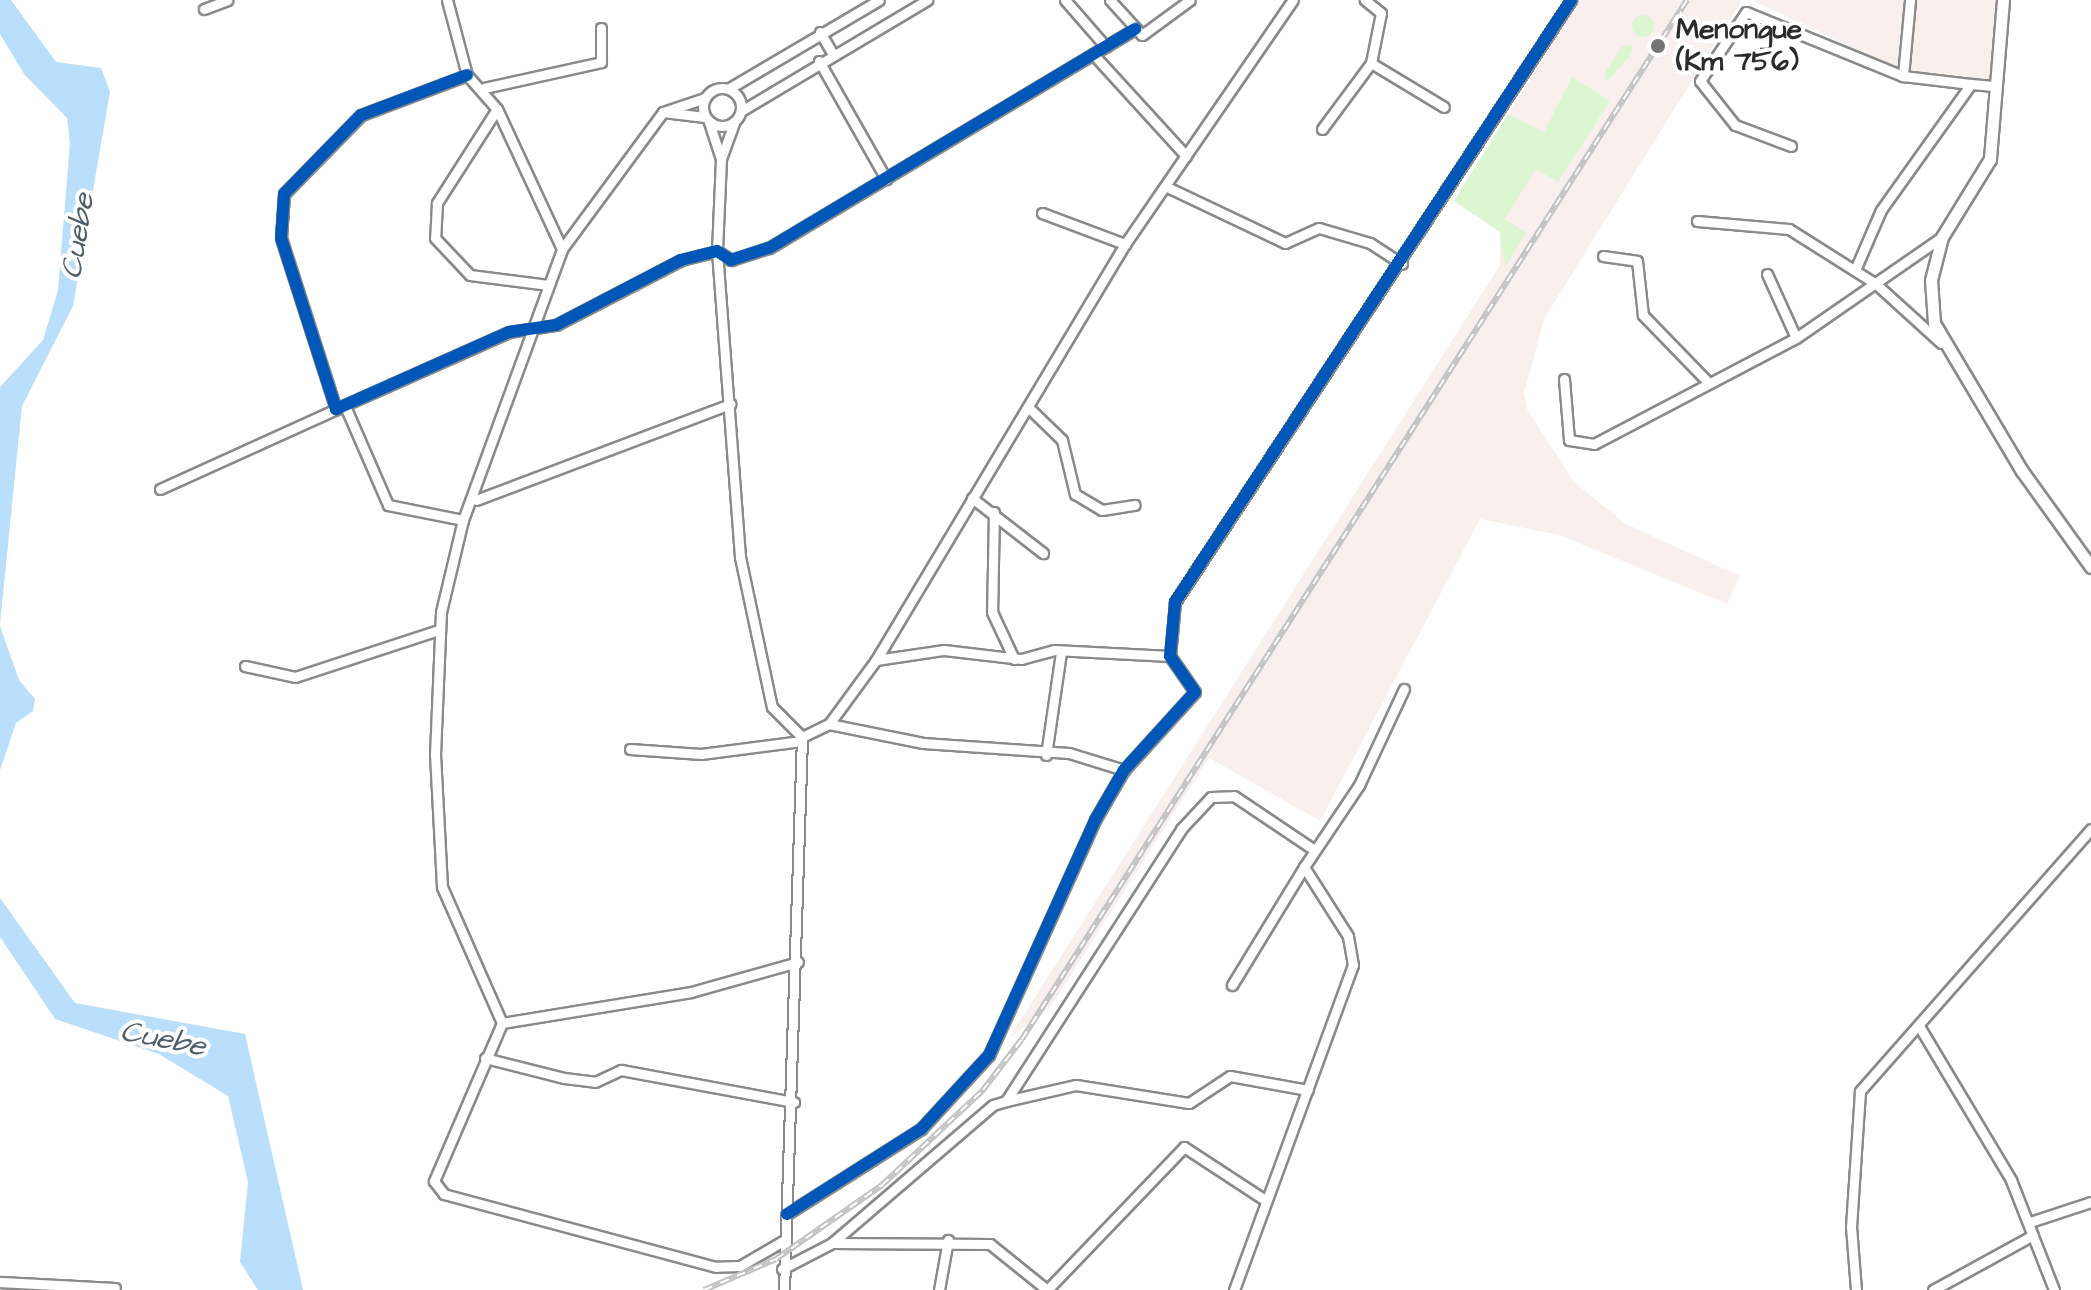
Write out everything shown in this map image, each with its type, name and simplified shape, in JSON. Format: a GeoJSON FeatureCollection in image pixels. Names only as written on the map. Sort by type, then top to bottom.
{"type":"FeatureCollection","features":[{"type":"Feature","properties":{"kind":"street"},"geometry":{"type":"LineString","coordinates":[[204,9],[227,0]]}},
{"type":"Feature","properties":{"kind":"street"},"geometry":{"type":"LineString","coordinates":[[447,0],[467,75],[484,88],[497,109],[562,249]]}},
{"type":"Feature","properties":{"kind":"street"},"geometry":{"type":"LineString","coordinates":[[783,1241],[740,1266],[716,1267],[444,1194],[435,1171],[502,1023],[442,887],[439,630],[463,520],[476,500],[535,337],[532,327],[562,249],[663,112],[728,89],[863,5],[879,0]]}},
{"type":"Feature","properties":{"kind":"street"},"geometry":{"type":"LineString","coordinates":[[784,1290],[783,1241],[794,1102],[802,739],[772,707],[753,628],[717,251],[721,159],[741,111],[832,53],[927,0]]}},
{"type":"Feature","properties":{"kind":"street"},"geometry":{"type":"LineString","coordinates":[[1065,0],[1106,47]]}},
{"type":"Feature","properties":{"kind":"street"},"geometry":{"type":"LineString","coordinates":[[1110,0],[1142,35],[1190,0]]}},
{"type":"Feature","properties":{"kind":"street"},"geometry":{"type":"LineString","coordinates":[[630,749],[701,754],[802,739],[829,724],[876,660],[1125,244],[1293,0]]}},
{"type":"Feature","properties":{"kind":"street"},"geometry":{"type":"LineString","coordinates":[[1322,129],[1371,63],[1381,13],[1365,0]]}},
{"type":"Feature","properties":{"kind":"street"},"geometry":{"type":"LineString","coordinates":[[787,1214],[921,1129],[969,1084],[1016,1002],[1070,867],[1124,770],[1195,692],[1170,656],[1175,602],[1402,264],[1571,0]]}},
{"type":"Feature","properties":{"kind":"street"},"geometry":{"type":"LineString","coordinates":[[1903,76],[1910,0]]}},
{"type":"Feature","properties":{"kind":"street"},"geometry":{"type":"LineString","coordinates":[[1941,343],[1931,302],[1942,237],[1987,169],[2003,0]]}},
{"type":"Feature","properties":{"kind":"street"},"geometry":{"type":"LineString","coordinates":[[1791,146],[1735,125],[1700,81],[1743,13],[1903,76],[1996,86]]}},
{"type":"Feature","properties":{"kind":"street"},"geometry":{"type":"LineString","coordinates":[[484,88],[601,62],[601,28]]}},
{"type":"Feature","properties":{"kind":"street"},"geometry":{"type":"LineString","coordinates":[[160,489],[532,327],[556,325],[681,260],[717,251],[731,260],[769,248],[1135,29]]}},
{"type":"Feature","properties":{"kind":"street"},"geometry":{"type":"LineString","coordinates":[[820,32],[832,53]]}},
{"type":"Feature","properties":{"kind":"street"},"geometry":{"type":"LineString","coordinates":[[1093,54],[1186,156]]}},
{"type":"Feature","properties":{"kind":"street"},"geometry":{"type":"LineString","coordinates":[[819,61],[886,179]]}},
{"type":"Feature","properties":{"kind":"street"},"geometry":{"type":"LineString","coordinates":[[1371,63],[1444,107]]}},
{"type":"Feature","properties":{"kind":"street"},"geometry":{"type":"LineString","coordinates":[[463,520],[388,505],[340,408],[281,238],[284,194],[361,115],[467,75]]}},
{"type":"Feature","properties":{"kind":"street"},"geometry":{"type":"LineString","coordinates":[[1855,270],[1881,210],[1971,84]]}},
{"type":"Feature","properties":{"kind":"street"},"geometry":{"type":"LineString","coordinates":[[728,89],[741,111]]}},
{"type":"Feature","properties":{"kind":"street"},"geometry":{"type":"LineString","coordinates":[[705,98],[707,120],[721,159]]}},
{"type":"Feature","properties":{"kind":"street"},"geometry":{"type":"LineString","coordinates":[[497,109],[430,216],[435,238],[470,275],[548,285]]}},
{"type":"Feature","properties":{"kind":"street"},"geometry":{"type":"LineString","coordinates":[[663,112],[734,123]]}},
{"type":"Feature","properties":{"kind":"street"},"geometry":{"type":"LineString","coordinates":[[1165,186],[1285,243],[1319,228],[1361,239],[1402,264]]}},
{"type":"Feature","properties":{"kind":"street"},"geometry":{"type":"LineString","coordinates":[[1042,213],[1125,244]]}},
{"type":"Feature","properties":{"kind":"street"},"geometry":{"type":"LineString","coordinates":[[1697,221],[1780,224],[1876,284],[1941,343],[2091,567]]}},
{"type":"Feature","properties":{"kind":"street"},"geometry":{"type":"LineString","coordinates":[[1564,379],[1569,440],[1588,445],[1707,381],[1796,338],[1876,284],[1911,251],[1942,237]]}},
{"type":"Feature","properties":{"kind":"street"},"geometry":{"type":"LineString","coordinates":[[1603,256],[1637,261],[1643,315],[1707,381]]}},
{"type":"Feature","properties":{"kind":"street"},"geometry":{"type":"LineString","coordinates":[[1767,274],[1796,338]]}},
{"type":"Feature","properties":{"kind":"street"},"geometry":{"type":"LineString","coordinates":[[476,500],[730,404]]}},
{"type":"Feature","properties":{"kind":"street"},"geometry":{"type":"LineString","coordinates":[[1028,407],[1062,440],[1075,494],[1102,510],[1135,505]]}},
{"type":"Feature","properties":{"kind":"street"},"geometry":{"type":"LineString","coordinates":[[972,498],[994,512],[1043,553]]}},
{"type":"Feature","properties":{"kind":"street"},"geometry":{"type":"LineString","coordinates":[[994,512],[992,612],[1014,659]]}},
{"type":"Feature","properties":{"kind":"street"},"geometry":{"type":"LineString","coordinates":[[245,666],[295,677],[439,630]]}},
{"type":"Feature","properties":{"kind":"street"},"geometry":{"type":"LineString","coordinates":[[876,660],[944,650],[1014,659],[1061,652],[1170,656]]}},
{"type":"Feature","properties":{"kind":"street"},"geometry":{"type":"LineString","coordinates":[[1046,755],[1061,652]]}},
{"type":"Feature","properties":{"kind":"street"},"geometry":{"type":"LineString","coordinates":[[1232,985],[1313,849],[1359,785],[1404,689]]}},
{"type":"Feature","properties":{"kind":"street"},"geometry":{"type":"LineString","coordinates":[[829,724],[1046,755],[1069,753],[1124,770]]}},
{"type":"Feature","properties":{"kind":"street"},"geometry":{"type":"LineString","coordinates":[[1006,1101],[1181,829],[1211,797],[1234,796],[1313,849]]}},
{"type":"Feature","properties":{"kind":"street"},"geometry":{"type":"LineString","coordinates":[[1856,1290],[1854,1108],[1870,1077],[1919,1026],[2091,829]]}},
{"type":"Feature","properties":{"kind":"street"},"geometry":{"type":"LineString","coordinates":[[1234,1290],[1354,956],[1304,867]]}},
{"type":"Feature","properties":{"kind":"street"},"geometry":{"type":"LineString","coordinates":[[502,1023],[691,992],[798,962]]}},
{"type":"Feature","properties":{"kind":"street"},"geometry":{"type":"LineString","coordinates":[[1919,1026],[2030,1222],[2054,1290]]}},
{"type":"Feature","properties":{"kind":"street"},"geometry":{"type":"LineString","coordinates":[[485,1058],[564,1078],[595,1082],[621,1070],[794,1102]]}},
{"type":"Feature","properties":{"kind":"street"},"geometry":{"type":"LineString","coordinates":[[782,1269],[832,1243],[993,1105],[1076,1085],[1189,1103],[1230,1076],[1308,1090]]}},
{"type":"Feature","properties":{"kind":"street"},"geometry":{"type":"LineString","coordinates":[[832,1243],[948,1240],[990,1244],[1047,1290],[1184,1147],[1265,1200]]}},
{"type":"Feature","properties":{"kind":"street"},"geometry":{"type":"LineString","coordinates":[[2030,1222],[2091,1202]]}},
{"type":"Feature","properties":{"kind":"street"},"geometry":{"type":"LineString","coordinates":[[1933,1290],[2033,1235]]}},
{"type":"Feature","properties":{"kind":"street"},"geometry":{"type":"LineString","coordinates":[[939,1290],[948,1240]]}},
{"type":"Feature","properties":{"kind":"street"},"geometry":{"type":"LineString","coordinates":[[0,1282],[115,1288]]}},
{"type":"Feature","properties":{"kind":"shaded area"},"geometry":{"type":"Polygon","coordinates":[[[1580,0],[1742,0],[1544,319],[1524,393],[1527,409],[1574,482],[1626,524],[1740,576],[1727,604],[1559,535],[1480,519],[1320,821],[1209,758],[1051,1006],[1009,1038],[1500,265],[1500,232],[1454,201],[1580,0]]]}},
{"type":"Feature","properties":{"kind":"shaded area"},"geometry":{"type":"Polygon","coordinates":[[[1752,0],[1996,0],[1990,80],[1899,70],[1752,0]]]}},
{"type":"Feature","properties":{"kind":"green space"},"geometry":{"type":"Polygon","coordinates":[[[1643,15],[1651,18],[1654,26],[1651,34],[1643,37],[1635,34],[1632,26],[1635,18],[1643,15]]]}},
{"type":"Feature","properties":{"kind":"green space"},"geometry":{"type":"Polygon","coordinates":[[[1631,45],[1633,52],[1607,82],[1604,74],[1622,46],[1631,45]]]}},
{"type":"Feature","properties":{"kind":"green space"},"geometry":{"type":"Polygon","coordinates":[[[1572,77],[1610,101],[1558,182],[1536,169],[1505,219],[1526,233],[1505,267],[1500,232],[1454,201],[1508,114],[1544,132],[1572,77]]]}},
{"type":"Feature","properties":{"kind":"water","name":"Cuebe"},"geometry":{"type":"Polygon","coordinates":[[[0,0],[11,0],[56,62],[101,68],[110,92],[73,306],[22,406],[0,624],[0,387],[43,340],[58,290],[70,143],[67,118],[24,74],[0,34],[0,0]]]}},
{"type":"Feature","properties":{"kind":"water"},"geometry":{"type":"Polygon","coordinates":[[[0,626],[19,680],[35,699],[33,711],[16,723],[0,770],[0,626]]]}},
{"type":"Feature","properties":{"kind":"water","name":"Cuebe"},"geometry":{"type":"Polygon","coordinates":[[[0,898],[75,1003],[245,1034],[303,1290],[258,1290],[240,1262],[248,1182],[228,1096],[159,1054],[55,1019],[0,937],[0,898]]]}},
{"type":"Feature","properties":{"kind":"railway"},"geometry":{"type":"LineString","coordinates":[[704,1290],[776,1259],[882,1185],[983,1090],[1022,1039],[1687,0]]}},
{"type":"Feature","properties":{"kind":"cycle path"},"geometry":{"type":"LineString","coordinates":[[787,1214],[921,1129],[989,1055],[1095,820],[1124,770],[1195,692],[1170,656],[1175,602],[1571,0]]}},
{"type":"Feature","properties":{"kind":"cycle path"},"geometry":{"type":"LineString","coordinates":[[467,75],[361,115],[284,194],[281,238],[336,409],[509,332],[556,325],[681,260],[717,251],[731,260],[769,248],[1135,29]]}},
{"type":"Feature","properties":{"kind":"place","name":"Menongue (Km 756)"},"geometry":{"type":"Point","coordinates":[1658,46]}}]}
